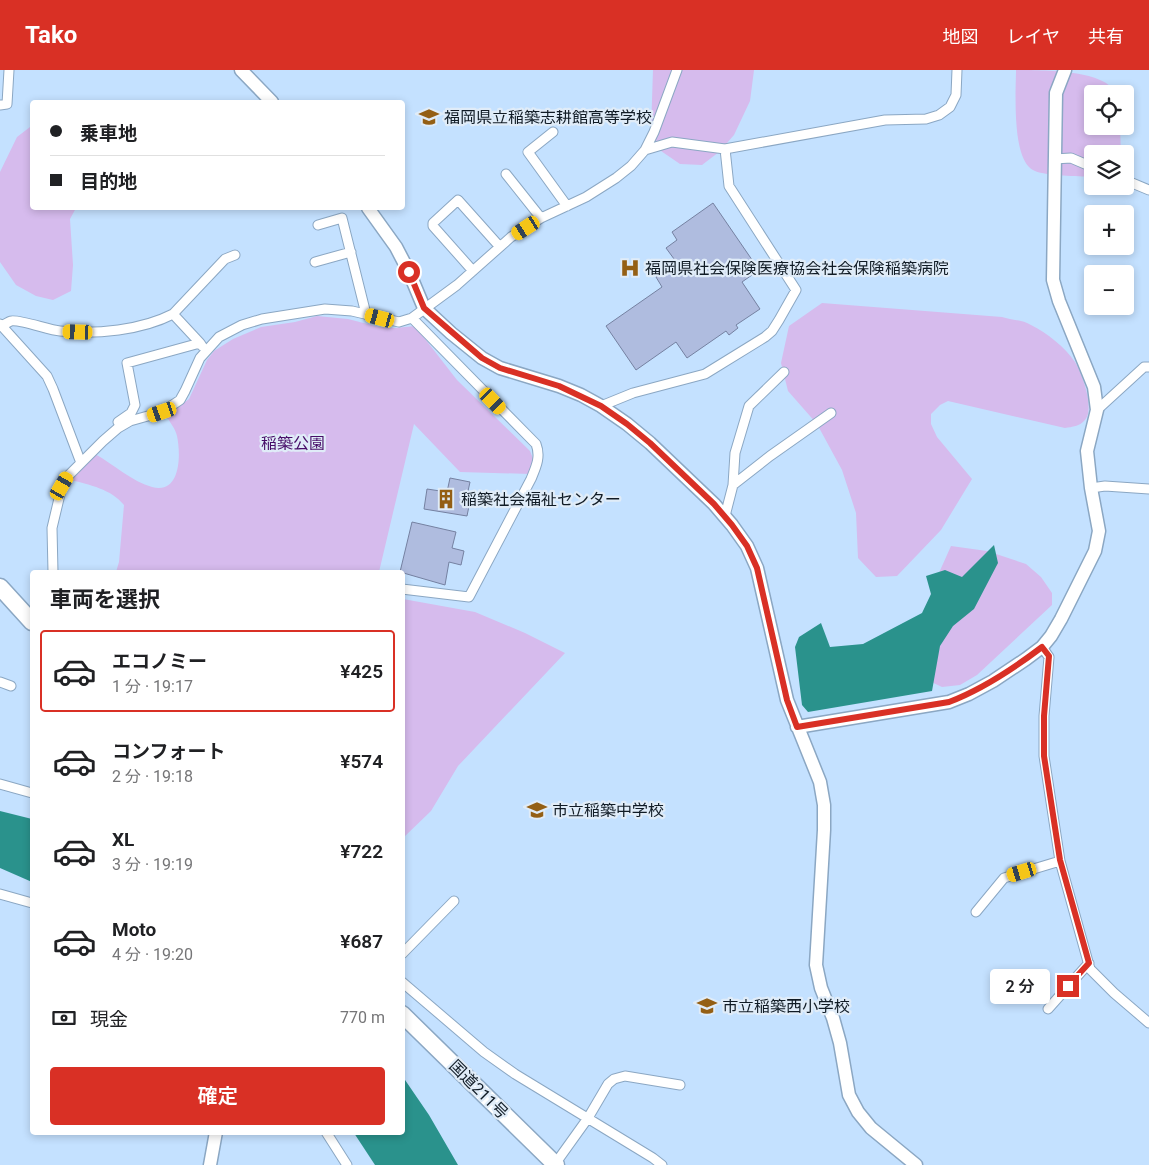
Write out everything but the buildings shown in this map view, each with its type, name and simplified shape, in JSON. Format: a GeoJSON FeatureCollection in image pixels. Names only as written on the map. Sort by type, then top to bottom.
{"type":"FeatureCollection","features":[{"type":"Feature","properties":{"kind":"highway"},"geometry":{"type":"LineString","coordinates":[[0,587],[30,620]]}},
{"type":"Feature","properties":{"kind":"highway","name":"国道211号"},"geometry":{"type":"LineString","coordinates":[[405,1017],[556,1165]]}},
{"type":"Feature","properties":{"kind":"street"},"geometry":{"type":"LineString","coordinates":[[0,105],[8,104],[9,70]]}},
{"type":"Feature","properties":{"kind":"street"},"geometry":{"type":"LineString","coordinates":[[241,70],[270,100]]}},
{"type":"Feature","properties":{"kind":"street"},"geometry":{"type":"LineString","coordinates":[[103,441],[111,430],[134,410],[135,405],[127,363],[203,346],[242,325],[262,319],[326,309],[366,314],[399,322],[412,318],[457,285],[512,237],[541,218],[586,197],[631,166],[645,150],[654,132],[677,70]]}},
{"type":"Feature","properties":{"kind":"street"},"geometry":{"type":"LineString","coordinates":[[645,150],[672,142],[725,148],[885,120],[926,119],[939,115],[950,107],[956,95],[957,70]]}},
{"type":"Feature","properties":{"kind":"street"},"geometry":{"type":"LineString","coordinates":[[797,727],[949,702],[993,681],[1042,647],[1061,619],[1095,551],[1099,531],[1091,488],[1087,451],[1097,410],[1094,387],[1059,301],[1053,280],[1056,93],[1065,70]]}},
{"type":"Feature","properties":{"kind":"street"},"geometry":{"type":"LineString","coordinates":[[553,132],[528,152],[567,206]]}},
{"type":"Feature","properties":{"kind":"street"},"geometry":{"type":"LineString","coordinates":[[601,406],[633,393],[705,374],[772,330],[796,290],[729,186],[725,148]]}},
{"type":"Feature","properties":{"kind":"street"},"geometry":{"type":"LineString","coordinates":[[1054,159],[1071,158],[1084,163]]}},
{"type":"Feature","properties":{"kind":"street"},"geometry":{"type":"LineString","coordinates":[[506,174],[541,218]]}},
{"type":"Feature","properties":{"kind":"street"},"geometry":{"type":"LineString","coordinates":[[1134,184],[1149,190]]}},
{"type":"Feature","properties":{"kind":"street"},"geometry":{"type":"LineString","coordinates":[[473,271],[433,226],[433,223],[458,200],[500,247]]}},
{"type":"Feature","properties":{"kind":"street"},"geometry":{"type":"LineString","coordinates":[[369,210],[396,247],[424,308],[482,358],[500,368],[559,386],[601,406],[627,424],[650,443],[725,516],[747,546],[757,568],[787,700],[820,782],[824,805],[824,830],[816,965],[840,1043],[849,1094],[858,1112],[871,1128],[916,1165]]}},
{"type":"Feature","properties":{"kind":"street"},"geometry":{"type":"LineString","coordinates":[[318,225],[342,218],[366,314]]}},
{"type":"Feature","properties":{"kind":"street"},"geometry":{"type":"LineString","coordinates":[[315,262],[351,252]]}},
{"type":"Feature","properties":{"kind":"street"},"geometry":{"type":"LineString","coordinates":[[81,463],[53,388],[46,376],[1,325],[12,321],[21,321],[38,327],[60,331],[96,332],[158,321],[173,314],[225,259],[235,255]]}},
{"type":"Feature","properties":{"kind":"street"},"geometry":{"type":"LineString","coordinates":[[173,314],[203,346]]}},
{"type":"Feature","properties":{"kind":"street"},"geometry":{"type":"LineString","coordinates":[[405,589],[470,597],[531,479],[538,463],[539,451],[536,444],[412,318]]}},
{"type":"Feature","properties":{"kind":"street"},"geometry":{"type":"LineString","coordinates":[[53,570],[52,528],[62,486],[67,477],[118,428],[130,421],[162,412],[180,400],[200,358],[203,346]]}},
{"type":"Feature","properties":{"kind":"street"},"geometry":{"type":"LineString","coordinates":[[1097,410],[1144,367],[1149,367]]}},
{"type":"Feature","properties":{"kind":"street"},"geometry":{"type":"LineString","coordinates":[[725,516],[733,485],[735,453],[749,406],[784,372]]}},
{"type":"Feature","properties":{"kind":"street"},"geometry":{"type":"LineString","coordinates":[[733,485],[831,413]]}},
{"type":"Feature","properties":{"kind":"street"},"geometry":{"type":"LineString","coordinates":[[1091,488],[1105,486],[1149,489]]}},
{"type":"Feature","properties":{"kind":"street"},"geometry":{"type":"LineString","coordinates":[[1042,647],[1049,656],[1044,716],[1044,756],[1060,860],[1090,968],[1114,993],[1149,1023]]}},
{"type":"Feature","properties":{"kind":"street"},"geometry":{"type":"LineString","coordinates":[[0,682],[11,686]]}},
{"type":"Feature","properties":{"kind":"street"},"geometry":{"type":"LineString","coordinates":[[0,784],[30,792]]}},
{"type":"Feature","properties":{"kind":"street"},"geometry":{"type":"LineString","coordinates":[[976,912],[1004,878],[1060,860]]}},
{"type":"Feature","properties":{"kind":"street"},"geometry":{"type":"LineString","coordinates":[[0,894],[30,903]]}},
{"type":"Feature","properties":{"kind":"street"},"geometry":{"type":"LineString","coordinates":[[405,951],[454,901]]}},
{"type":"Feature","properties":{"kind":"street"},"geometry":{"type":"LineString","coordinates":[[1048,1008],[1089,963]]}},
{"type":"Feature","properties":{"kind":"street"},"geometry":{"type":"LineString","coordinates":[[405,985],[484,1052],[515,1074],[662,1165]]}},
{"type":"Feature","properties":{"kind":"street"},"geometry":{"type":"LineString","coordinates":[[556,1165],[588,1118],[608,1084],[614,1079],[625,1076],[680,1085]]}},
{"type":"Feature","properties":{"kind":"street"},"geometry":{"type":"LineString","coordinates":[[210,1165],[215,1135]]}},
{"type":"Feature","properties":{"kind":"street"},"geometry":{"type":"LineString","coordinates":[[328,1135],[347,1165]]}},
{"type":"Feature","properties":{"kind":"green space"},"geometry":{"type":"Polygon","coordinates":[[[653,70],[754,70],[750,101],[734,135],[719,152],[702,165],[680,164],[661,151],[651,130],[653,70]]]}},
{"type":"Feature","properties":{"kind":"green space"},"geometry":{"type":"Polygon","coordinates":[[[1016,70],[1057,71],[1101,80],[1108,85],[1084,85],[1084,135],[1120,135],[1121,145],[1084,145],[1084,176],[1047,174],[1035,171],[1027,165],[1022,155],[1018,141],[1016,70]]]}},
{"type":"Feature","properties":{"kind":"green space"},"geometry":{"type":"Polygon","coordinates":[[[30,127],[30,210],[75,210],[70,219],[73,265],[71,291],[53,300],[36,296],[16,285],[0,262],[0,172],[17,137],[30,127]]]}},
{"type":"Feature","properties":{"kind":"green space"},"geometry":{"type":"Polygon","coordinates":[[[822,303],[1002,317],[1028,323],[1055,341],[1075,362],[1086,391],[1089,408],[1088,415],[1081,424],[1065,428],[948,401],[940,405],[931,414],[931,424],[937,437],[972,479],[941,530],[897,576],[876,577],[858,558],[856,513],[842,470],[817,424],[788,391],[781,363],[789,326],[822,303]]]}},
{"type":"Feature","properties":{"kind":"green space","name":"稲築公園"},"geometry":{"type":"Polygon","coordinates":[[[317,316],[348,319],[379,327],[415,326],[457,380],[530,451],[534,461],[530,474],[460,472],[414,424],[379,570],[117,570],[124,505],[107,491],[71,480],[95,454],[145,485],[162,488],[169,485],[177,471],[179,453],[176,434],[166,416],[189,399],[207,360],[214,351],[233,339],[261,327],[295,322],[317,316]]]}},
{"type":"Feature","properties":{"kind":"green space"},"geometry":{"type":"Polygon","coordinates":[[[951,546],[987,551],[1026,564],[1041,577],[1052,593],[1052,605],[977,675],[960,685],[942,687],[923,678],[938,575],[951,546]]]}},
{"type":"Feature","properties":{"kind":"green space"},"geometry":{"type":"Polygon","coordinates":[[[405,599],[475,612],[525,633],[565,653],[458,766],[431,811],[405,836],[405,599]]]}},
{"type":"Feature","properties":{"kind":"shaded area"},"geometry":{"type":"Polygon","coordinates":[[[994,545],[998,563],[974,609],[953,626],[940,646],[932,691],[808,712],[802,705],[795,647],[799,637],[821,623],[830,647],[863,644],[922,613],[931,594],[926,576],[945,570],[962,577],[994,545]]]}},
{"type":"Feature","properties":{"kind":"shaded area"},"geometry":{"type":"Polygon","coordinates":[[[0,811],[30,818],[30,881],[0,868],[0,811]]]}},
{"type":"Feature","properties":{"kind":"shaded area"},"geometry":{"type":"Polygon","coordinates":[[[405,1080],[429,1115],[458,1165],[375,1165],[355,1135],[405,1135],[405,1080]]]}},
{"type":"Feature","properties":{"kind":"place","name":"福岡県立稲築志耕館高等学校"},"geometry":{"type":"Point","coordinates":[429,117]}},
{"type":"Feature","properties":{"kind":"place","name":"福岡県社会保険医療協会社会保険稲築病院"},"geometry":{"type":"Point","coordinates":[630,268]}},
{"type":"Feature","properties":{"kind":"place","name":"稲築社会福祉センター"},"geometry":{"type":"Point","coordinates":[446,499]}},
{"type":"Feature","properties":{"kind":"place","name":"市立稲築中学校"},"geometry":{"type":"Point","coordinates":[537,810]}},
{"type":"Feature","properties":{"kind":"place","name":"市立稲築西小学校"},"geometry":{"type":"Point","coordinates":[707,1006]}},
{"type":"Feature","properties":{"kind":"route"},"geometry":{"type":"LineString","coordinates":[[409,272],[424,308],[482,358],[500,368],[559,386],[601,406],[650,443],[714,504],[732,525],[747,546],[757,568],[787,700],[797,727],[949,702],[993,681],[1042,647],[1049,656],[1044,716],[1044,756],[1060,860],[1089,963],[1068,986]]}}]}
